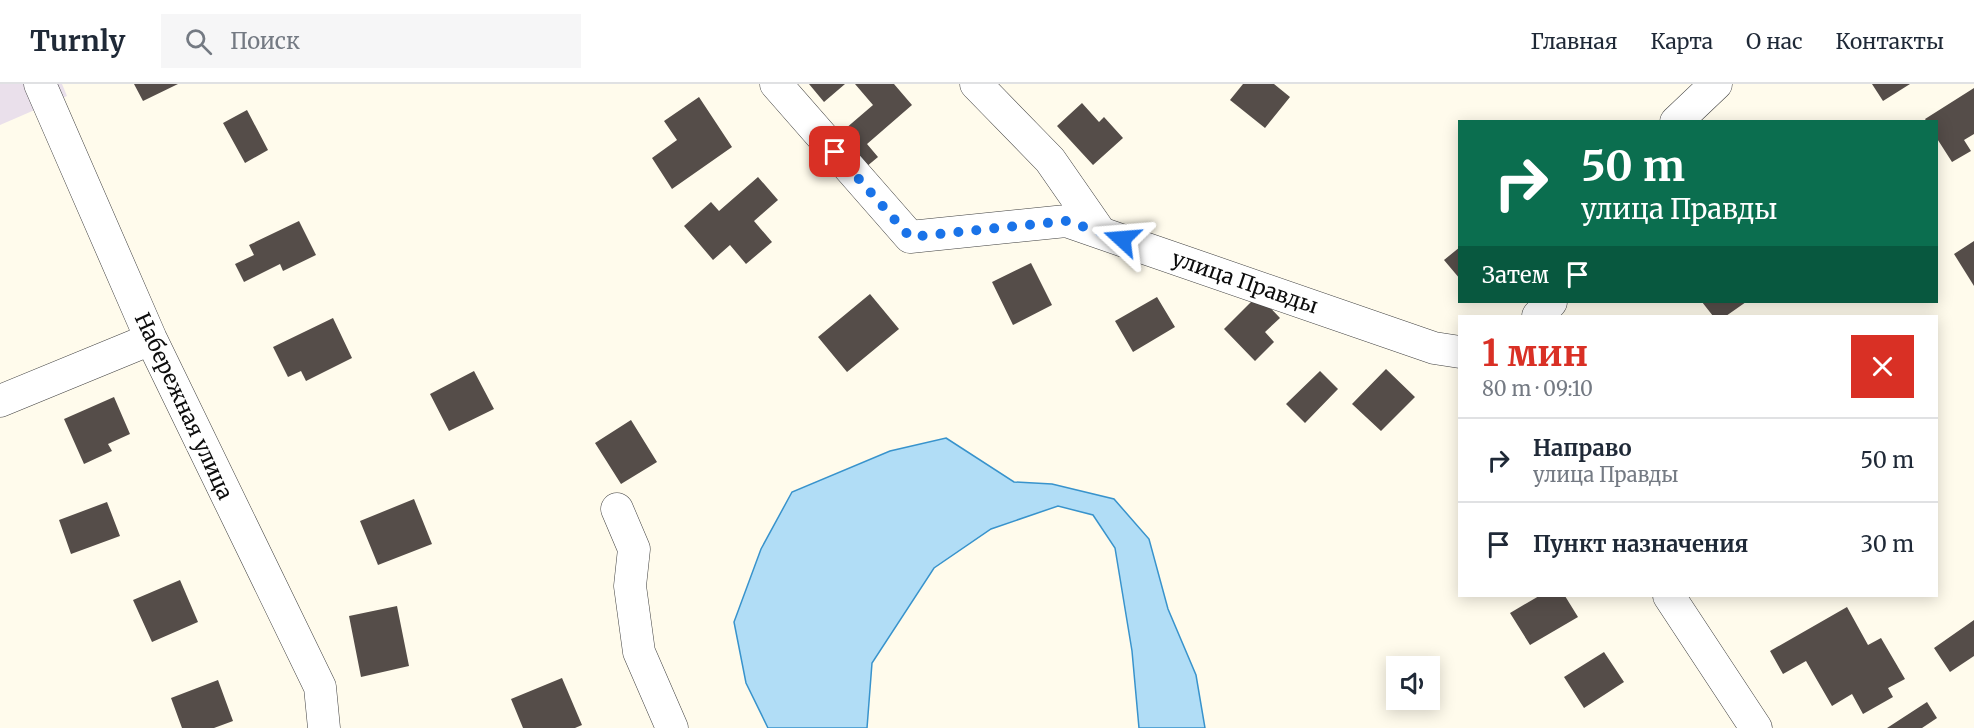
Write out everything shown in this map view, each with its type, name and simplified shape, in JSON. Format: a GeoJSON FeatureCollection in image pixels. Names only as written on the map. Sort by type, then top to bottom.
{"type":"FeatureCollection","features":[{"type":"Feature","properties":{"kind":"street","name":"Набережная улица"},"geometry":{"type":"LineString","coordinates":[[40,84],[151,339],[320,687],[324,728]]}},
{"type":"Feature","properties":{"kind":"street","name":"улица Правды"},"geometry":{"type":"LineString","coordinates":[[776,84],[910,237],[1066,221],[1434,348],[1458,352]]}},
{"type":"Feature","properties":{"kind":"street"},"geometry":{"type":"LineString","coordinates":[[976,84],[1050,160],[1100,232]]}},
{"type":"Feature","properties":{"kind":"street"},"geometry":{"type":"LineString","coordinates":[[1678,120],[1716,84]]}},
{"type":"Feature","properties":{"kind":"street"},"geometry":{"type":"LineString","coordinates":[[1539,315],[1550,303]]}},
{"type":"Feature","properties":{"kind":"street"},"geometry":{"type":"LineString","coordinates":[[0,401],[151,339]]}},
{"type":"Feature","properties":{"kind":"street"},"geometry":{"type":"LineString","coordinates":[[617,509],[634,549],[630,586],[639,652],[672,728]]}},
{"type":"Feature","properties":{"kind":"street"},"geometry":{"type":"LineString","coordinates":[[1670,597],[1756,728]]}},
{"type":"Feature","properties":{"kind":"shaded area"},"geometry":{"type":"Polygon","coordinates":[[[0,84],[62,84],[67,96],[0,125],[0,84]]]}},
{"type":"Feature","properties":{"kind":"water"},"geometry":{"type":"Polygon","coordinates":[[[946,438],[1014,482],[1052,484],[1114,499],[1149,539],[1168,609],[1196,675],[1205,728],[1139,728],[1132,651],[1115,548],[1093,515],[1058,506],[991,529],[934,568],[872,663],[867,728],[768,728],[746,683],[734,622],[761,549],[792,492],[890,451],[946,438]]]}},
{"type":"Feature","properties":{"kind":"building"},"geometry":{"type":"Polygon","coordinates":[[[134,84],[178,84],[143,101],[134,84]]]}},
{"type":"Feature","properties":{"kind":"building"},"geometry":{"type":"Polygon","coordinates":[[[809,84],[845,84],[824,102],[809,84]]]}},
{"type":"Feature","properties":{"kind":"building"},"geometry":{"type":"Polygon","coordinates":[[[855,84],[894,84],[912,105],[867,144],[878,157],[866,167],[838,135],[873,105],[855,84]]]}},
{"type":"Feature","properties":{"kind":"building"},"geometry":{"type":"Polygon","coordinates":[[[1243,84],[1274,84],[1290,97],[1265,128],[1230,100],[1243,84]]]}},
{"type":"Feature","properties":{"kind":"building"},"geometry":{"type":"Polygon","coordinates":[[[1872,84],[1910,84],[1883,101],[1872,84]]]}},
{"type":"Feature","properties":{"kind":"building"},"geometry":{"type":"Polygon","coordinates":[[[1974,88],[1974,134],[1964,140],[1971,151],[1952,162],[1938,140],[1938,120],[1925,119],[1974,88]]]}},
{"type":"Feature","properties":{"kind":"building"},"geometry":{"type":"Polygon","coordinates":[[[699,97],[732,147],[672,189],[652,158],[677,140],[664,121],[699,97]]]}},
{"type":"Feature","properties":{"kind":"building"},"geometry":{"type":"Polygon","coordinates":[[[1082,103],[1099,122],[1104,117],[1123,138],[1093,165],[1057,126],[1082,103]]]}},
{"type":"Feature","properties":{"kind":"building"},"geometry":{"type":"Polygon","coordinates":[[[247,110],[268,150],[245,163],[223,123],[247,110]]]}},
{"type":"Feature","properties":{"kind":"building"},"geometry":{"type":"Polygon","coordinates":[[[758,177],[778,200],[754,221],[772,242],[746,264],[730,245],[713,260],[684,226],[711,202],[719,211],[758,177]]]}},
{"type":"Feature","properties":{"kind":"building"},"geometry":{"type":"Polygon","coordinates":[[[299,221],[316,255],[283,271],[280,264],[244,282],[235,264],[254,255],[249,245],[299,221]]]}},
{"type":"Feature","properties":{"kind":"building"},"geometry":{"type":"Polygon","coordinates":[[[1974,241],[1974,286],[1954,254],[1974,241]]]}},
{"type":"Feature","properties":{"kind":"building"},"geometry":{"type":"Polygon","coordinates":[[[1458,249],[1458,277],[1444,260],[1458,249]]]}},
{"type":"Feature","properties":{"kind":"building"},"geometry":{"type":"Polygon","coordinates":[[[1031,263],[1052,305],[1013,325],[992,282],[1031,263]]]}},
{"type":"Feature","properties":{"kind":"building"},"geometry":{"type":"Polygon","coordinates":[[[870,294],[899,329],[847,372],[818,337],[870,294]]]}},
{"type":"Feature","properties":{"kind":"building"},"geometry":{"type":"Polygon","coordinates":[[[1258,295],[1280,318],[1265,332],[1274,342],[1255,361],[1224,329],[1258,295]]]}},
{"type":"Feature","properties":{"kind":"building"},"geometry":{"type":"Polygon","coordinates":[[[1157,297],[1175,327],[1133,352],[1115,321],[1157,297]]]}},
{"type":"Feature","properties":{"kind":"building"},"geometry":{"type":"Polygon","coordinates":[[[1703,303],[1745,303],[1727,315],[1712,315],[1703,303]]]}},
{"type":"Feature","properties":{"kind":"building"},"geometry":{"type":"Polygon","coordinates":[[[333,318],[352,358],[306,381],[301,371],[288,377],[273,347],[333,318]]]}},
{"type":"Feature","properties":{"kind":"building"},"geometry":{"type":"Polygon","coordinates":[[[1386,369],[1415,397],[1381,431],[1352,404],[1386,369]]]}},
{"type":"Feature","properties":{"kind":"building"},"geometry":{"type":"Polygon","coordinates":[[[474,371],[494,409],[449,431],[430,394],[474,371]]]}},
{"type":"Feature","properties":{"kind":"building"},"geometry":{"type":"Polygon","coordinates":[[[1320,371],[1338,389],[1305,423],[1286,404],[1320,371]]]}},
{"type":"Feature","properties":{"kind":"building"},"geometry":{"type":"Polygon","coordinates":[[[114,397],[130,434],[108,444],[112,451],[84,464],[64,419],[114,397]]]}},
{"type":"Feature","properties":{"kind":"building"},"geometry":{"type":"Polygon","coordinates":[[[631,420],[657,462],[621,484],[595,443],[631,420]]]}},
{"type":"Feature","properties":{"kind":"building"},"geometry":{"type":"Polygon","coordinates":[[[414,499],[432,544],[378,565],[360,521],[414,499]]]}},
{"type":"Feature","properties":{"kind":"building"},"geometry":{"type":"Polygon","coordinates":[[[107,502],[120,536],[71,554],[59,520],[107,502]]]}},
{"type":"Feature","properties":{"kind":"building"},"geometry":{"type":"Polygon","coordinates":[[[180,580],[198,622],[152,642],[133,600],[180,580]]]}},
{"type":"Feature","properties":{"kind":"building"},"geometry":{"type":"Polygon","coordinates":[[[1537,597],[1566,597],[1578,617],[1530,645],[1510,613],[1537,597]]]}},
{"type":"Feature","properties":{"kind":"building"},"geometry":{"type":"Polygon","coordinates":[[[397,606],[409,666],[361,677],[349,616],[397,606]]]}},
{"type":"Feature","properties":{"kind":"building"},"geometry":{"type":"Polygon","coordinates":[[[1847,607],[1868,645],[1881,638],[1905,679],[1888,688],[1893,697],[1863,714],[1852,694],[1832,706],[1806,661],[1783,674],[1770,651],[1847,607]]]}},
{"type":"Feature","properties":{"kind":"building"},"geometry":{"type":"Polygon","coordinates":[[[1974,620],[1974,656],[1950,672],[1934,648],[1974,620]]]}},
{"type":"Feature","properties":{"kind":"building"},"geometry":{"type":"Polygon","coordinates":[[[1604,652],[1624,682],[1584,708],[1564,677],[1604,652]]]}},
{"type":"Feature","properties":{"kind":"building"},"geometry":{"type":"Polygon","coordinates":[[[562,678],[582,725],[575,728],[523,728],[511,699],[562,678]]]}},
{"type":"Feature","properties":{"kind":"building"},"geometry":{"type":"Polygon","coordinates":[[[218,680],[233,721],[214,728],[182,728],[171,698],[218,680]]]}},
{"type":"Feature","properties":{"kind":"building"},"geometry":{"type":"Polygon","coordinates":[[[1927,702],[1937,718],[1922,728],[1887,728],[1927,702]]]}},
{"type":"Feature","properties":{"kind":"route"},"geometry":{"type":"LineString","coordinates":[[835,152],[910,237],[1066,221],[1122,239]]}}]}
